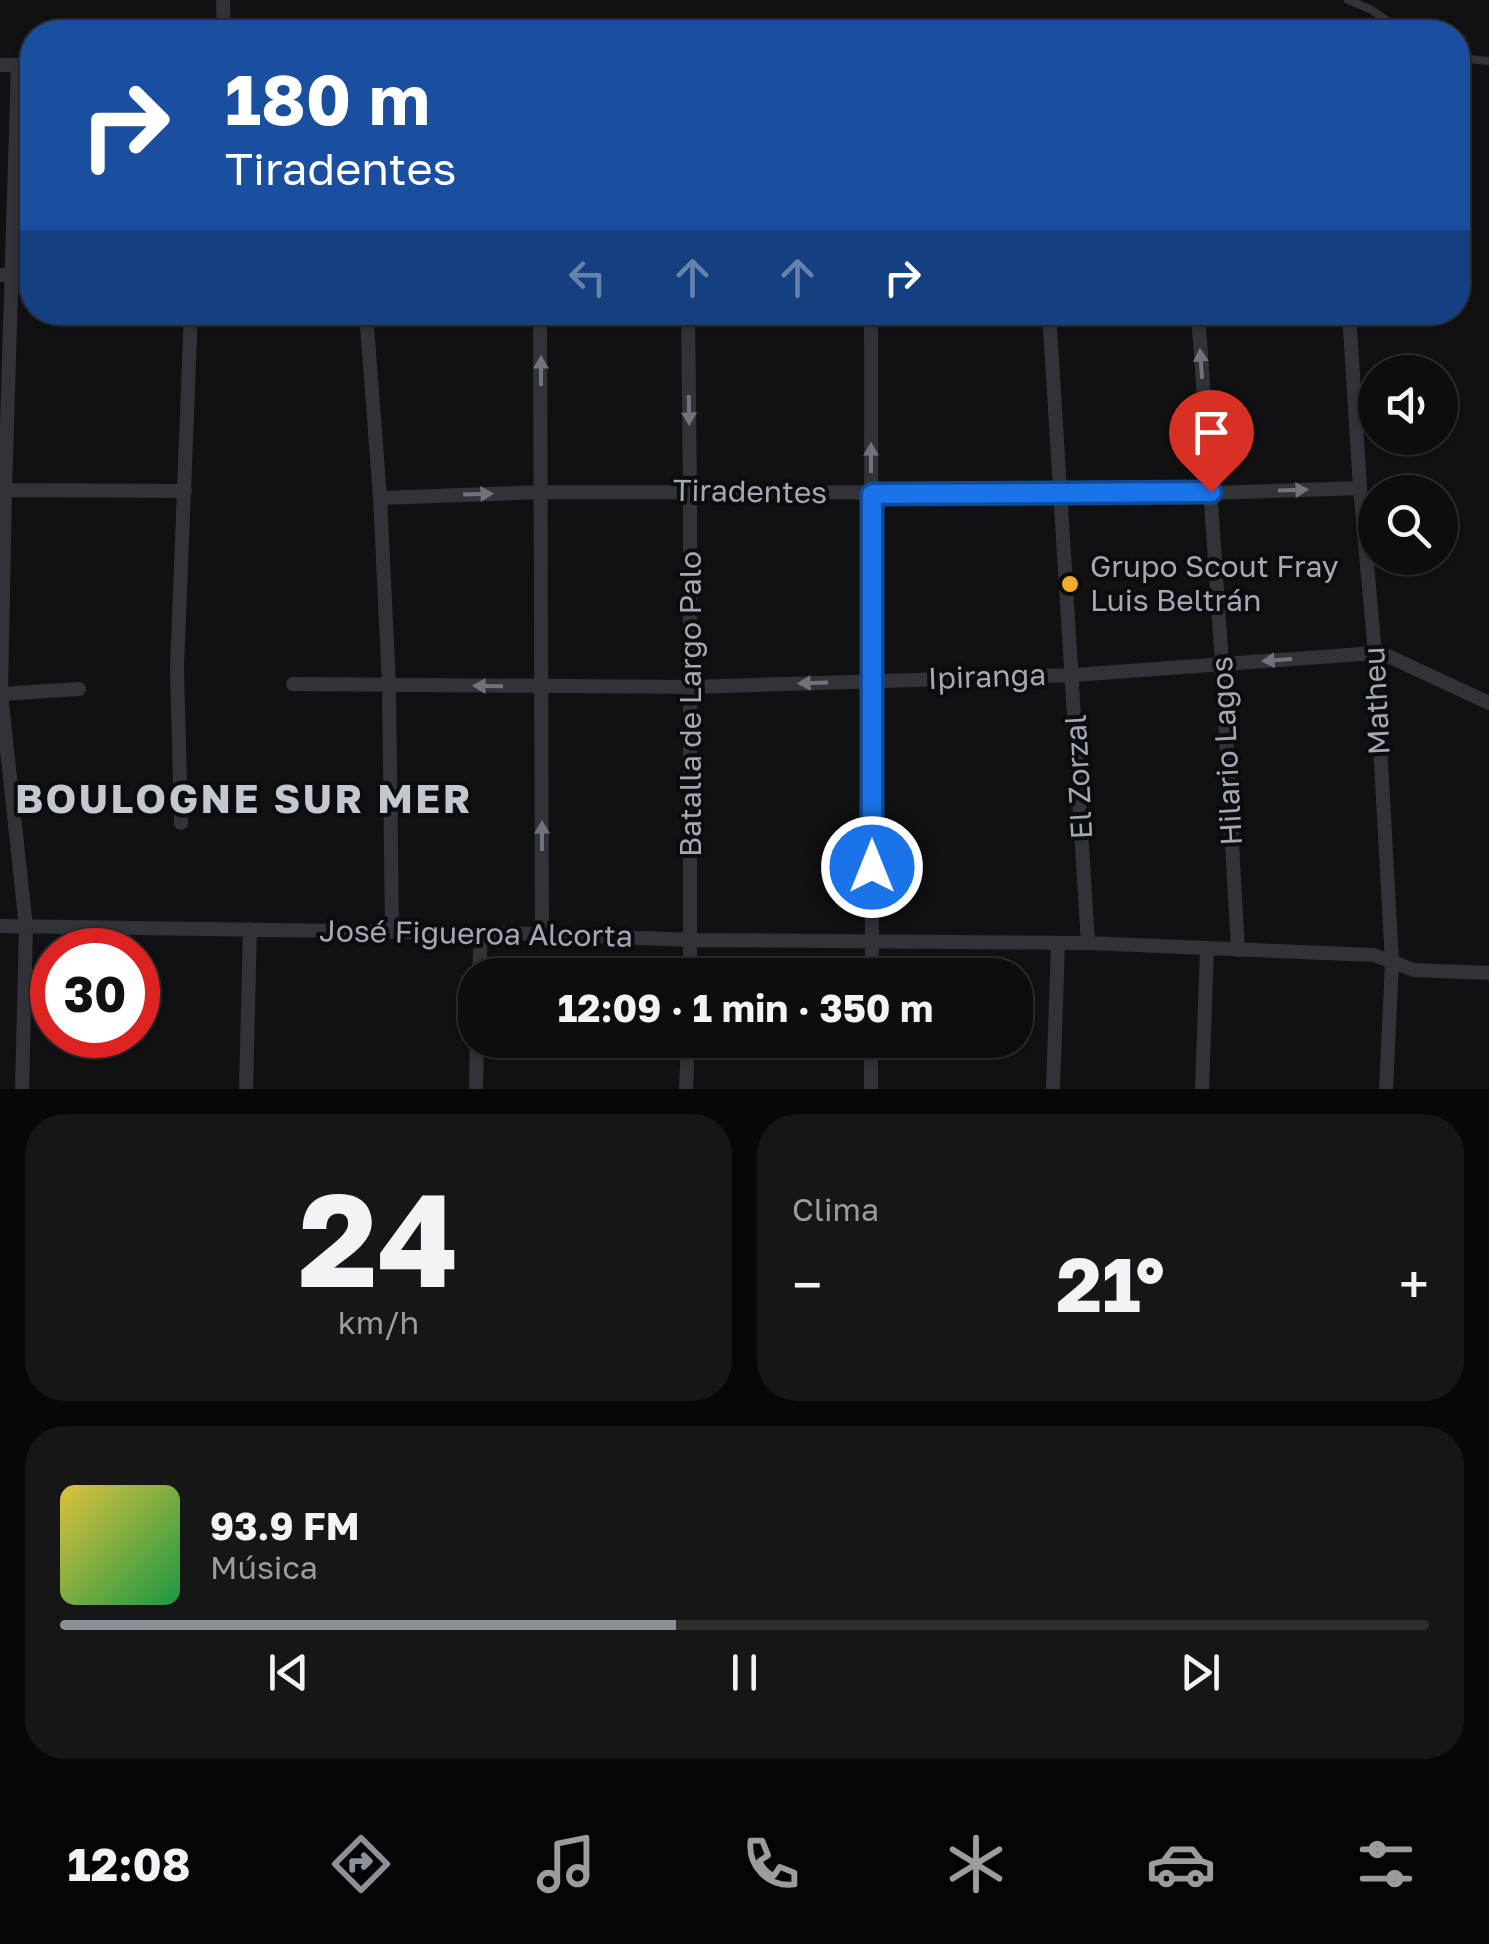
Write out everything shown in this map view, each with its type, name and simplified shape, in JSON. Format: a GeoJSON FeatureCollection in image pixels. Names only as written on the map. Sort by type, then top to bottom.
{"type":"FeatureCollection","features":[{"type":"Feature","properties":{"kind":"street"},"geometry":{"type":"LineString","coordinates":[[20,120],[6,275],[0,694],[26,927],[22,1089]]}},
{"type":"Feature","properties":{"kind":"street"},"geometry":{"type":"LineString","coordinates":[[182,823],[178,668],[191,325]]}},
{"type":"Feature","properties":{"kind":"street"},"geometry":{"type":"LineString","coordinates":[[367,325],[389,684],[392,931]]}},
{"type":"Feature","properties":{"kind":"street"},"geometry":{"type":"LineString","coordinates":[[540,325],[542,934]]}},
{"type":"Feature","properties":{"kind":"street","name":"Batalla de Largo Palo"},"geometry":{"type":"LineString","coordinates":[[688,325],[691,958]]}},
{"type":"Feature","properties":{"kind":"street"},"geometry":{"type":"LineString","coordinates":[[871,325],[873,958]]}},
{"type":"Feature","properties":{"kind":"street","name":"El Zorzal"},"geometry":{"type":"LineString","coordinates":[[1051,325],[1088,943]]}},
{"type":"Feature","properties":{"kind":"street","name":"Hilario Lagos"},"geometry":{"type":"LineString","coordinates":[[1199,325],[1238,950]]}},
{"type":"Feature","properties":{"kind":"street","name":"Matheu"},"geometry":{"type":"LineString","coordinates":[[1350,325],[1359,475]]}},
{"type":"Feature","properties":{"kind":"street","name":"Tiradentes"},"geometry":{"type":"LineString","coordinates":[[380,498],[541,492],[872,494],[1358,488]]}},
{"type":"Feature","properties":{"kind":"street"},"geometry":{"type":"LineString","coordinates":[[2,490],[185,491]]}},
{"type":"Feature","properties":{"kind":"street","name":"Matheu"},"geometry":{"type":"LineString","coordinates":[[1367,575],[1392,962],[1386,1089]]}},
{"type":"Feature","properties":{"kind":"street","name":"Ipiranga"},"geometry":{"type":"LineString","coordinates":[[294,684],[691,687],[1074,675],[1374,653],[1489,703]]}},
{"type":"Feature","properties":{"kind":"street"},"geometry":{"type":"LineString","coordinates":[[0,694],[79,689]]}},
{"type":"Feature","properties":{"kind":"street","name":"José Figueroa Alcorta"},"geometry":{"type":"LineString","coordinates":[[0,926],[692,940],[1058,942],[1374,956],[1414,970],[1489,973]]}},
{"type":"Feature","properties":{"kind":"street"},"geometry":{"type":"LineString","coordinates":[[246,1089],[250,929]]}},
{"type":"Feature","properties":{"kind":"street"},"geometry":{"type":"LineString","coordinates":[[480,958],[481,933]]}},
{"type":"Feature","properties":{"kind":"street"},"geometry":{"type":"LineString","coordinates":[[1054,1089],[1058,942]]}},
{"type":"Feature","properties":{"kind":"street"},"geometry":{"type":"LineString","coordinates":[[1202,1089],[1207,949]]}},
{"type":"Feature","properties":{"kind":"street"},"geometry":{"type":"LineString","coordinates":[[476,1089],[477,1058]]}},
{"type":"Feature","properties":{"kind":"street"},"geometry":{"type":"LineString","coordinates":[[686,1089],[687,1058]]}},
{"type":"Feature","properties":{"kind":"street"},"geometry":{"type":"LineString","coordinates":[[870,1089],[871,1058]]}},
{"type":"Feature","properties":{"kind":"lane"},"geometry":{"type":"LineString","coordinates":[[1348,0],[1385,20]]}},
{"type":"Feature","properties":{"kind":"place","name":"Grupo Scout Fray Luis Beltrán"},"geometry":{"type":"Point","coordinates":[1070,584]}},
{"type":"Feature","properties":{"kind":"district","name":"BOULOGNE SUR MER"},"geometry":{"type":"Point","coordinates":[244,799]}},
{"type":"Feature","properties":{"kind":"route"},"geometry":{"type":"LineString","coordinates":[[872,867],[872,494],[1211,492]]}}]}
